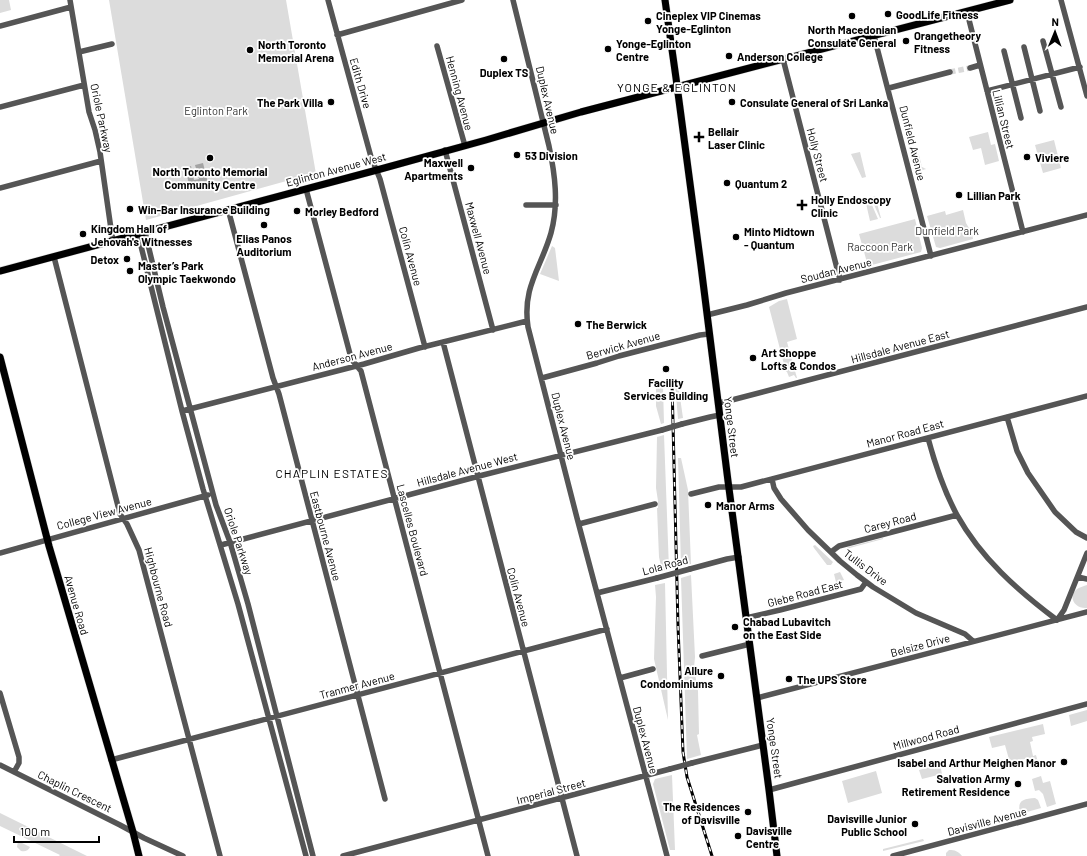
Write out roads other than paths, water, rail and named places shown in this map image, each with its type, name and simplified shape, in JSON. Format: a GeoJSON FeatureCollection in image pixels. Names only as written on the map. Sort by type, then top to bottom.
{"type":"FeatureCollection","features":[{"type":"Feature","properties":{"kind":"main road","name":"Yonge Street"},"geometry":{"type":"LineString","coordinates":[[665,0],[777,856]]}},
{"type":"Feature","properties":{"kind":"main road","name":"Eglinton Avenue West"},"geometry":{"type":"LineString","coordinates":[[0,271],[377,170],[677,87],[1010,0]]}},
{"type":"Feature","properties":{"kind":"main road","name":"Avenue Road"},"geometry":{"type":"LineString","coordinates":[[0,358],[47,540],[139,856]]}},
{"type":"Feature","properties":{"kind":"street","name":"Oriole Parkway"},"geometry":{"type":"LineString","coordinates":[[70,0],[89,112],[96,130],[113,241]]}},
{"type":"Feature","properties":{"kind":"street","name":"Edith Drive"},"geometry":{"type":"LineString","coordinates":[[328,0],[371,157],[377,170]]}},
{"type":"Feature","properties":{"kind":"street"},"geometry":{"type":"LineString","coordinates":[[337,34],[462,0]]}},
{"type":"Feature","properties":{"kind":"street","name":"Duplex Avenue"},"geometry":{"type":"LineString","coordinates":[[513,0],[543,123],[556,191],[556,205],[552,232],[529,292],[527,321],[667,856]]}},
{"type":"Feature","properties":{"kind":"street"},"geometry":{"type":"LineString","coordinates":[[1061,0],[1087,96]]}},
{"type":"Feature","properties":{"kind":"street"},"geometry":{"type":"LineString","coordinates":[[0,26],[71,7]]}},
{"type":"Feature","properties":{"kind":"street","name":"Lillian Street"},"geometry":{"type":"LineString","coordinates":[[967,12],[1023,232]]}},
{"type":"Feature","properties":{"kind":"street","name":"Dunfield Avenue"},"geometry":{"type":"LineString","coordinates":[[874,36],[931,256]]}},
{"type":"Feature","properties":{"kind":"street"},"geometry":{"type":"LineString","coordinates":[[1043,41],[1061,107]]}},
{"type":"Feature","properties":{"kind":"street"},"geometry":{"type":"LineString","coordinates":[[79,52],[112,44]]}},
{"type":"Feature","properties":{"kind":"street","name":"Henning Avenue"},"geometry":{"type":"LineString","coordinates":[[437,46],[465,146]]}},
{"type":"Feature","properties":{"kind":"street"},"geometry":{"type":"LineString","coordinates":[[1024,47],[1040,111]]}},
{"type":"Feature","properties":{"kind":"street"},"geometry":{"type":"LineString","coordinates":[[1004,51],[1021,118]]}},
{"type":"Feature","properties":{"kind":"street","name":"Holly Street"},"geometry":{"type":"LineString","coordinates":[[783,59],[840,280]]}},
{"type":"Feature","properties":{"kind":"street"},"geometry":{"type":"LineString","coordinates":[[970,68],[980,65]]}},
{"type":"Feature","properties":{"kind":"street"},"geometry":{"type":"LineString","coordinates":[[987,91],[1080,67]]}},
{"type":"Feature","properties":{"kind":"street"},"geometry":{"type":"LineString","coordinates":[[888,88],[950,72]]}},
{"type":"Feature","properties":{"kind":"street"},"geometry":{"type":"LineString","coordinates":[[0,107],[84,85]]}},
{"type":"Feature","properties":{"kind":"street","name":"Maxwell Avenue"},"geometry":{"type":"LineString","coordinates":[[445,150],[493,330]]}},
{"type":"Feature","properties":{"kind":"street"},"geometry":{"type":"LineString","coordinates":[[0,188],[101,161]]}},
{"type":"Feature","properties":{"kind":"street","name":"Colin Avenue"},"geometry":{"type":"LineString","coordinates":[[377,170],[425,347]]}},
{"type":"Feature","properties":{"kind":"street","name":"Lascelles Boulevard"},"geometry":{"type":"LineString","coordinates":[[306,189],[350,354],[352,360],[361,371],[488,856]]}},
{"type":"Feature","properties":{"kind":"street"},"geometry":{"type":"LineString","coordinates":[[526,205],[556,205]]}},
{"type":"Feature","properties":{"kind":"street","name":"Eastbourne Avenue"},"geometry":{"type":"LineString","coordinates":[[228,210],[279,394],[385,799]]}},
{"type":"Feature","properties":{"kind":"street","name":"Soudan Avenue"},"geometry":{"type":"LineString","coordinates":[[707,314],[747,305],[786,293],[1087,215]]}},
{"type":"Feature","properties":{"kind":"street","name":"Oriole Parkway"},"geometry":{"type":"LineString","coordinates":[[141,233],[150,253],[216,505],[230,542],[248,604],[313,856]]}},
{"type":"Feature","properties":{"kind":"street","name":"Oriole Parkway"},"geometry":{"type":"LineString","coordinates":[[141,233],[143,255],[182,411],[205,496],[238,604],[306,856]]}},
{"type":"Feature","properties":{"kind":"street"},"geometry":{"type":"LineString","coordinates":[[143,255],[150,253]]}},
{"type":"Feature","properties":{"kind":"street","name":"Highbourne Road"},"geometry":{"type":"LineString","coordinates":[[54,257],[120,514],[127,524],[139,550],[220,856]]}},
{"type":"Feature","properties":{"kind":"street","name":"Hillsdale Avenue East"},"geometry":{"type":"LineString","coordinates":[[718,403],[1087,307]]}},
{"type":"Feature","properties":{"kind":"street","name":"Anderson Avenue"},"geometry":{"type":"LineString","coordinates":[[182,411],[527,321]]}},
{"type":"Feature","properties":{"kind":"street","name":"Berwick Avenue"},"geometry":{"type":"LineString","coordinates":[[542,378],[611,358],[709,334]]}},
{"type":"Feature","properties":{"kind":"street","name":"Colin Avenue"},"geometry":{"type":"LineString","coordinates":[[443,342],[577,856]]}},
{"type":"Feature","properties":{"kind":"street","name":"Manor Road East"},"geometry":{"type":"LineString","coordinates":[[691,494],[719,487],[739,488],[1087,397]]}},
{"type":"Feature","properties":{"kind":"street","name":"Hillsdale Avenue West"},"geometry":{"type":"LineString","coordinates":[[221,545],[477,476],[720,415]]}},
{"type":"Feature","properties":{"kind":"street"},"geometry":{"type":"LineString","coordinates":[[1007,417],[1017,451],[1028,474],[1055,512],[1076,532],[1087,538]]}},
{"type":"Feature","properties":{"kind":"street"},"geometry":{"type":"LineString","coordinates":[[928,438],[942,481],[957,515],[979,547],[1000,573],[1040,608],[1057,620],[1064,610],[1087,553]]}},
{"type":"Feature","properties":{"kind":"street","name":"Tullis Drive"},"geometry":{"type":"LineString","coordinates":[[772,479],[774,488],[781,499],[808,530],[840,561],[866,582],[916,613],[965,634],[973,641]]}},
{"type":"Feature","properties":{"kind":"street","name":"College View Avenue"},"geometry":{"type":"LineString","coordinates":[[0,553],[214,494]]}},
{"type":"Feature","properties":{"kind":"street"},"geometry":{"type":"LineString","coordinates":[[579,524],[654,504]]}},
{"type":"Feature","properties":{"kind":"street","name":"Carey Road"},"geometry":{"type":"LineString","coordinates":[[831,552],[839,546],[957,515]]}},
{"type":"Feature","properties":{"kind":"street","name":"Lola Road"},"geometry":{"type":"LineString","coordinates":[[597,593],[727,559],[739,558]]}},
{"type":"Feature","properties":{"kind":"street"},"geometry":{"type":"LineString","coordinates":[[1078,577],[1087,579]]}},
{"type":"Feature","properties":{"kind":"street","name":"Glebe Road East"},"geometry":{"type":"LineString","coordinates":[[746,618],[861,588],[866,582]]}},
{"type":"Feature","properties":{"kind":"street","name":"Belsize Drive"},"geometry":{"type":"LineString","coordinates":[[757,698],[1087,612]]}},
{"type":"Feature","properties":{"kind":"street","name":"Tranmer Avenue"},"geometry":{"type":"LineString","coordinates":[[111,760],[607,629]]}},
{"type":"Feature","properties":{"kind":"street"},"geometry":{"type":"LineString","coordinates":[[702,656],[750,644]]}},
{"type":"Feature","properties":{"kind":"street"},"geometry":{"type":"LineString","coordinates":[[620,678],[653,669]]}},
{"type":"Feature","properties":{"kind":"street"},"geometry":{"type":"LineString","coordinates":[[0,693],[19,757],[19,763],[14,772]]}},
{"type":"Feature","properties":{"kind":"street","name":"Millwood Road"},"geometry":{"type":"LineString","coordinates":[[769,790],[1087,704]]}},
{"type":"Feature","properties":{"kind":"street","name":"Imperial Street"},"geometry":{"type":"LineString","coordinates":[[343,856],[763,745]]}},
{"type":"Feature","properties":{"kind":"street","name":"Chaplin Crescent"},"geometry":{"type":"LineString","coordinates":[[0,765],[144,838],[184,856]]}},
{"type":"Feature","properties":{"kind":"street","name":"Davisville Avenue"},"geometry":{"type":"LineString","coordinates":[[892,856],[1087,804]]}},
{"type":"Feature","properties":{"kind":"tunnel"},"geometry":{"type":"LineString","coordinates":[[950,72],[970,68]]}},
{"type":"Feature","properties":{"kind":"railway"},"geometry":{"type":"LineString","coordinates":[[672,383],[678,626],[683,752],[687,777],[712,856]]}},
{"type":"Feature","properties":{"kind":"place","name":"GoodLife Fitness"},"geometry":{"type":"Point","coordinates":[888,14]}},
{"type":"Feature","properties":{"kind":"place","name":"North Macedonian Consulate General"},"geometry":{"type":"Point","coordinates":[852,16]}},
{"type":"Feature","properties":{"kind":"place","name":"Cineplex VIP Cinemas Yonge-Eglinton"},"geometry":{"type":"Point","coordinates":[648,21]}},
{"type":"Feature","properties":{"kind":"place","name":"Orangetheory Fitness"},"geometry":{"type":"Point","coordinates":[906,41]}},
{"type":"Feature","properties":{"kind":"place","name":"Yonge-Eglinton Centre"},"geometry":{"type":"Point","coordinates":[608,49]}},
{"type":"Feature","properties":{"kind":"place","name":"North Toronto Memorial Arena"},"geometry":{"type":"Point","coordinates":[250,50]}},
{"type":"Feature","properties":{"kind":"place","name":"Anderson College"},"geometry":{"type":"Point","coordinates":[729,56]}},
{"type":"Feature","properties":{"kind":"place","name":"Duplex TS"},"geometry":{"type":"Point","coordinates":[504,59]}},
{"type":"Feature","properties":{"kind":"place","name":"The Park Villa"},"geometry":{"type":"Point","coordinates":[331,102]}},
{"type":"Feature","properties":{"kind":"place","name":"Consulate General of Sri Lanka"},"geometry":{"type":"Point","coordinates":[732,102]}},
{"type":"Feature","properties":{"kind":"place","name":"Bellair Laser Clinic"},"geometry":{"type":"Point","coordinates":[699,137]}},
{"type":"Feature","properties":{"kind":"place","name":"53 Division"},"geometry":{"type":"Point","coordinates":[517,155]}},
{"type":"Feature","properties":{"kind":"place","name":"Viviere"},"geometry":{"type":"Point","coordinates":[1027,157]}},
{"type":"Feature","properties":{"kind":"place","name":"North Toronto Memorial Community Centre"},"geometry":{"type":"Point","coordinates":[210,158]}},
{"type":"Feature","properties":{"kind":"place","name":"Maxwell Apartments"},"geometry":{"type":"Point","coordinates":[471,168]}},
{"type":"Feature","properties":{"kind":"place","name":"Quantum 2"},"geometry":{"type":"Point","coordinates":[727,183]}},
{"type":"Feature","properties":{"kind":"place","name":"Lillian Park"},"geometry":{"type":"Point","coordinates":[959,195]}},
{"type":"Feature","properties":{"kind":"place","name":"Holly Endoscopy Clinic"},"geometry":{"type":"Point","coordinates":[802,205]}},
{"type":"Feature","properties":{"kind":"place","name":"Win-Bar Insurance Building"},"geometry":{"type":"Point","coordinates":[130,209]}},
{"type":"Feature","properties":{"kind":"place","name":"Morley Bedford"},"geometry":{"type":"Point","coordinates":[297,211]}},
{"type":"Feature","properties":{"kind":"place","name":"Elias Panos Auditorium"},"geometry":{"type":"Point","coordinates":[264,225]}},
{"type":"Feature","properties":{"kind":"place","name":"Kingdom Hall of Jehovah's Witnesses"},"geometry":{"type":"Point","coordinates":[83,234]}},
{"type":"Feature","properties":{"kind":"place","name":"Minto Midtown - Quantum"},"geometry":{"type":"Point","coordinates":[736,237]}},
{"type":"Feature","properties":{"kind":"place","name":"Detox"},"geometry":{"type":"Point","coordinates":[127,259]}},
{"type":"Feature","properties":{"kind":"place","name":"Master’s Park Olympic Taekwondo"},"geometry":{"type":"Point","coordinates":[130,271]}},
{"type":"Feature","properties":{"kind":"place","name":"The Berwick"},"geometry":{"type":"Point","coordinates":[578,324]}},
{"type":"Feature","properties":{"kind":"place","name":"Art Shoppe Lofts & Condos"},"geometry":{"type":"Point","coordinates":[753,358]}},
{"type":"Feature","properties":{"kind":"place","name":"Facility Services Building"},"geometry":{"type":"Point","coordinates":[666,369]}},
{"type":"Feature","properties":{"kind":"place","name":"Manor Arms"},"geometry":{"type":"Point","coordinates":[708,505]}},
{"type":"Feature","properties":{"kind":"place","name":"Chabad Lubavitch on the East Side"},"geometry":{"type":"Point","coordinates":[735,627]}},
{"type":"Feature","properties":{"kind":"place","name":"Allure Condominiums"},"geometry":{"type":"Point","coordinates":[721,676]}},
{"type":"Feature","properties":{"kind":"place","name":"The UPS Store"},"geometry":{"type":"Point","coordinates":[789,679]}},
{"type":"Feature","properties":{"kind":"place","name":"Isabel and Arthur Meighen Manor"},"geometry":{"type":"Point","coordinates":[1064,762]}},
{"type":"Feature","properties":{"kind":"place","name":"Salvation Army Retirement Residence"},"geometry":{"type":"Point","coordinates":[1018,784]}},
{"type":"Feature","properties":{"kind":"place","name":"The Residences of Davisville"},"geometry":{"type":"Point","coordinates":[748,812]}},
{"type":"Feature","properties":{"kind":"place","name":"Davisville Junior Public School"},"geometry":{"type":"Point","coordinates":[915,824]}},
{"type":"Feature","properties":{"kind":"place","name":"Davisville Centre"},"geometry":{"type":"Point","coordinates":[738,836]}},
{"type":"Feature","properties":{"kind":"district","name":"YONGE & EGLINTON"},"geometry":{"type":"Point","coordinates":[677,87]}},
{"type":"Feature","properties":{"kind":"district","name":"CHAPLIN ESTATES"},"geometry":{"type":"Point","coordinates":[332,473]}},
{"type":"Feature","properties":{"kind":"park label","name":"Eglinton Park"},"geometry":{"type":"Point","coordinates":[216,110]}},
{"type":"Feature","properties":{"kind":"park label","name":"Dunfield Park"},"geometry":{"type":"Point","coordinates":[947,230]}},
{"type":"Feature","properties":{"kind":"park label","name":"Raccoon Park"},"geometry":{"type":"Point","coordinates":[880,246]}}]}
